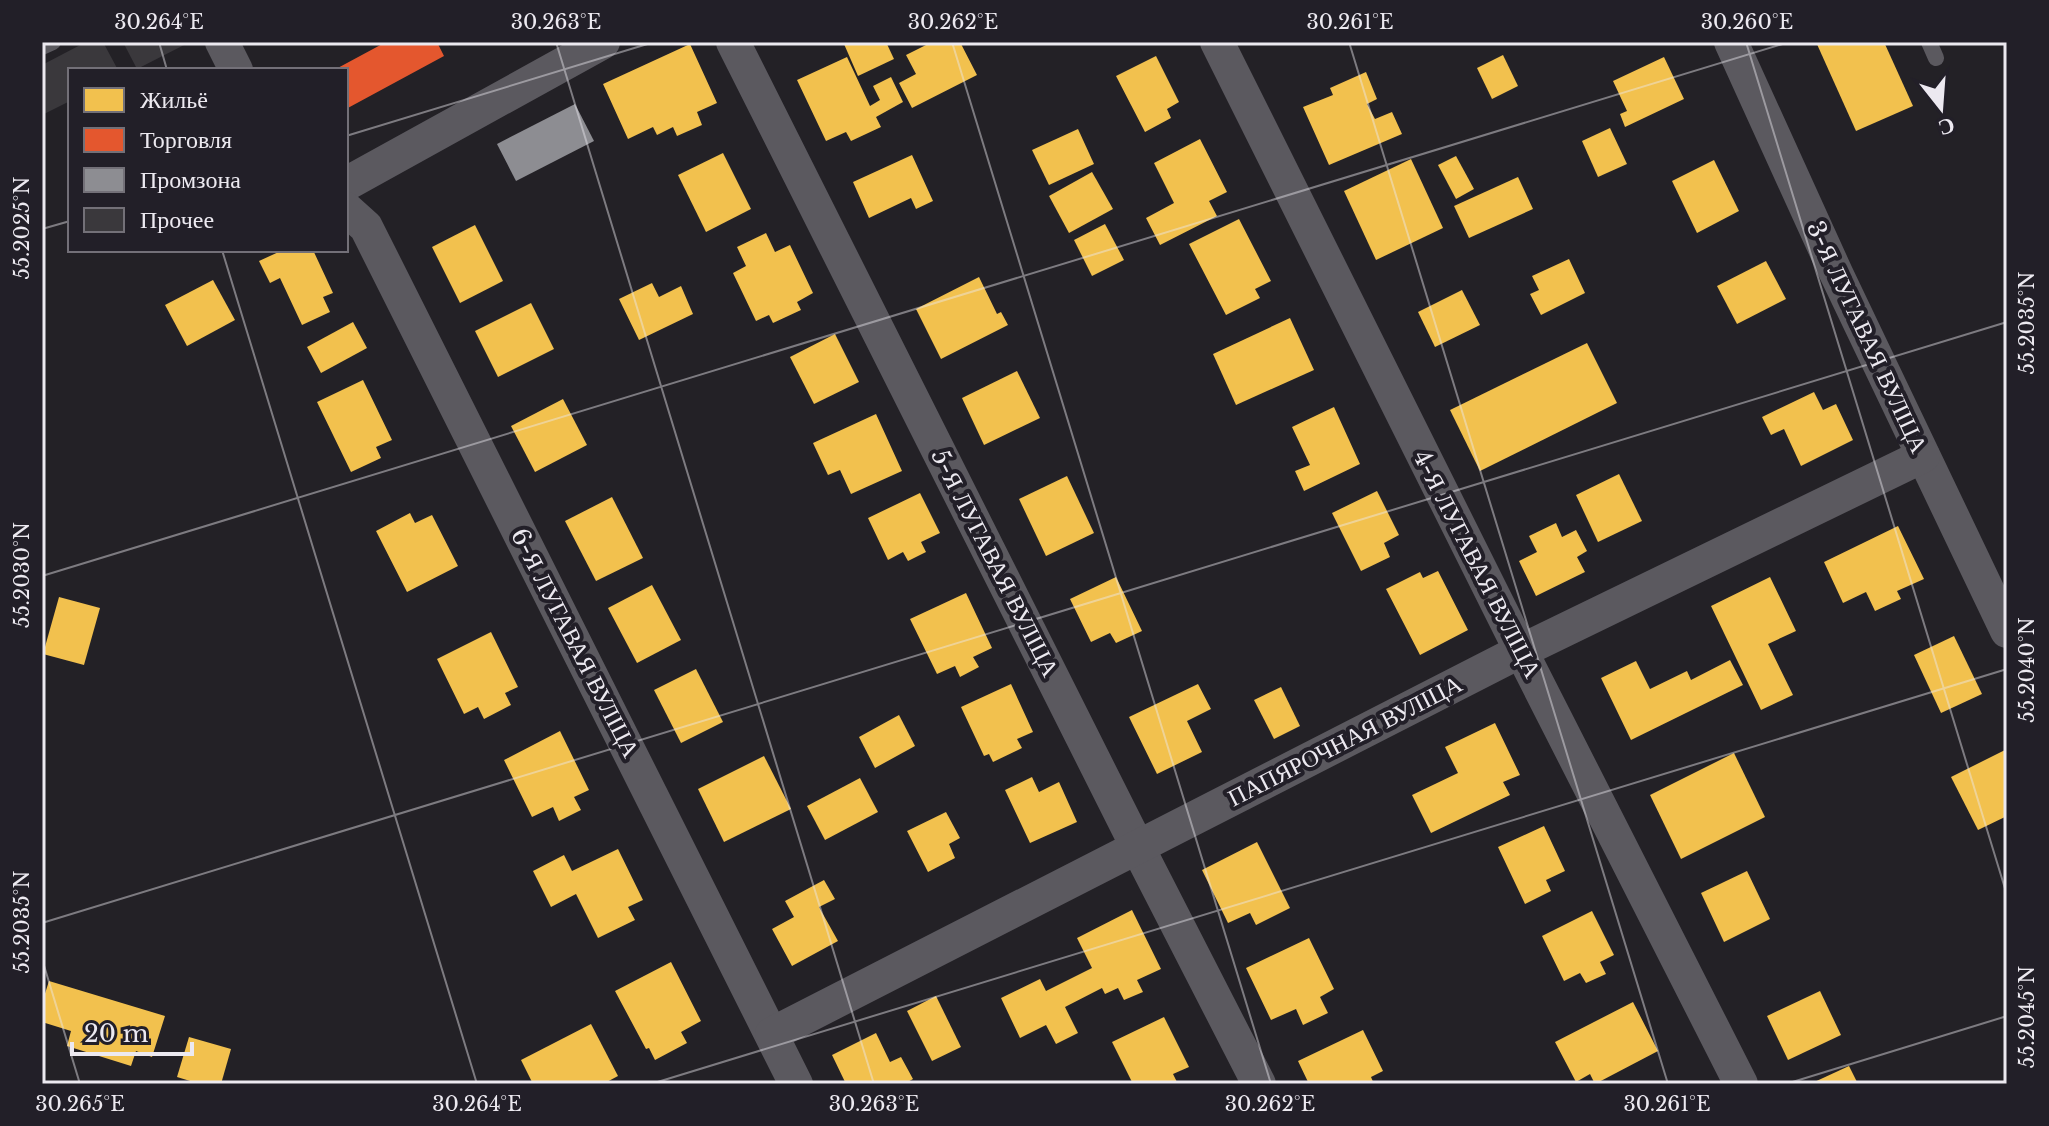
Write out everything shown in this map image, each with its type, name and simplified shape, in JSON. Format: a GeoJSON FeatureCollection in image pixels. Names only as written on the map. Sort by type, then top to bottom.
{"type":"FeatureCollection","features":[{"type":"Feature","properties":{"kind":"street"},"geometry":{"type":"LineString","coordinates":[[222,42],[235,68]]}},
{"type":"Feature","properties":{"kind":"street"},"geometry":{"type":"LineString","coordinates":[[348,183],[603,42]]}},
{"type":"Feature","properties":{"kind":"street","name":"5-Я ЛУГАВАЯ ВУЛІЦА"},"geometry":{"type":"LineString","coordinates":[[733,42],[1259,1084]]}},
{"type":"Feature","properties":{"kind":"street","name":"4-Я ЛУГАВАЯ ВУЛІЦА"},"geometry":{"type":"LineString","coordinates":[[1217,42],[1741,1084]]}},
{"type":"Feature","properties":{"kind":"street","name":"3-Я ЛУГАВАЯ ВУЛІЦА"},"geometry":{"type":"LineString","coordinates":[[1731,42],[1836,273],[2007,631]]}},
{"type":"Feature","properties":{"kind":"street","name":"6-Я ЛУГАВАЯ ВУЛІЦА"},"geometry":{"type":"LineString","coordinates":[[348,211],[366,227],[796,1084]]}},
{"type":"Feature","properties":{"kind":"street","name":"ПАПЯРОЧНАЯ ВУЛІЦА"},"geometry":{"type":"LineString","coordinates":[[772,1034],[1521,651],[1923,456]]}},
{"type":"Feature","properties":{"kind":"lane"},"geometry":{"type":"LineString","coordinates":[[42,47],[53,42]]}},
{"type":"Feature","properties":{"kind":"lane"},"geometry":{"type":"LineString","coordinates":[[1929,42],[1936,58]]}},
{"type":"Feature","properties":{"kind":"building: Жильё"},"geometry":{"type":"Polygon","coordinates":[[[886,42],[894,59],[858,76],[844,44],[886,42]]]}},
{"type":"Feature","properties":{"kind":"building: Жильё"},"geometry":{"type":"Polygon","coordinates":[[[932,42],[960,42],[977,75],[912,108],[899,83],[916,74],[906,55],[932,42]]]}},
{"type":"Feature","properties":{"kind":"building: Жильё"},"geometry":{"type":"Polygon","coordinates":[[[1816,42],[1884,42],[1913,106],[1856,131],[1816,42]]]}},
{"type":"Feature","properties":{"kind":"building: Жильё"},"geometry":{"type":"Polygon","coordinates":[[[690,44],[717,103],[697,112],[702,125],[677,136],[673,127],[657,135],[653,127],[628,139],[603,84],[690,44]]]}},
{"type":"Feature","properties":{"kind":"building: Жильё"},"geometry":{"type":"Polygon","coordinates":[[[1503,55],[1518,86],[1492,99],[1477,68],[1503,55]]]}},
{"type":"Feature","properties":{"kind":"building: Жильё"},"geometry":{"type":"Polygon","coordinates":[[[1156,56],[1179,102],[1167,109],[1171,118],[1145,132],[1116,76],[1156,56]]]}},
{"type":"Feature","properties":{"kind":"building: Жильё"},"geometry":{"type":"Polygon","coordinates":[[[847,57],[870,106],[880,100],[873,86],[891,77],[903,102],[876,117],[881,127],[851,141],[846,132],[826,141],[797,80],[847,57]]]}},
{"type":"Feature","properties":{"kind":"building: Жильё"},"geometry":{"type":"Polygon","coordinates":[[[1664,57],[1684,99],[1625,127],[1620,114],[1627,111],[1613,81],[1664,57]]]}},
{"type":"Feature","properties":{"kind":"building: Жильё"},"geometry":{"type":"Polygon","coordinates":[[[1366,72],[1377,99],[1367,104],[1375,119],[1392,112],[1402,134],[1329,165],[1303,107],[1333,95],[1330,88],[1366,72]]]}},
{"type":"Feature","properties":{"kind":"building: Жильё"},"geometry":{"type":"Polygon","coordinates":[[[1610,128],[1627,164],[1598,177],[1582,141],[1610,128]]]}},
{"type":"Feature","properties":{"kind":"building: Жильё"},"geometry":{"type":"Polygon","coordinates":[[[1078,129],[1094,164],[1049,185],[1032,150],[1078,129]]]}},
{"type":"Feature","properties":{"kind":"building: Жильё"},"geometry":{"type":"Polygon","coordinates":[[[1200,139],[1227,192],[1209,201],[1217,216],[1160,245],[1146,218],[1174,203],[1154,163],[1200,139]]]}},
{"type":"Feature","properties":{"kind":"building: Жильё"},"geometry":{"type":"Polygon","coordinates":[[[723,153],[751,209],[706,232],[678,175],[723,153]]]}},
{"type":"Feature","properties":{"kind":"building: Жильё"},"geometry":{"type":"Polygon","coordinates":[[[912,155],[933,201],[916,209],[911,198],[869,218],[853,182],[912,155]]]}},
{"type":"Feature","properties":{"kind":"building: Жильё"},"geometry":{"type":"Polygon","coordinates":[[[1456,156],[1474,189],[1456,199],[1438,165],[1456,156]]]}},
{"type":"Feature","properties":{"kind":"building: Жильё"},"geometry":{"type":"Polygon","coordinates":[[[1411,159],[1443,228],[1376,260],[1344,191],[1411,159]]]}},
{"type":"Feature","properties":{"kind":"building: Жильё"},"geometry":{"type":"Polygon","coordinates":[[[1714,160],[1739,211],[1697,233],[1672,181],[1714,160]]]}},
{"type":"Feature","properties":{"kind":"building: Жильё"},"geometry":{"type":"Polygon","coordinates":[[[1092,172],[1113,209],[1069,233],[1049,196],[1092,172]]]}},
{"type":"Feature","properties":{"kind":"building: Жильё"},"geometry":{"type":"Polygon","coordinates":[[[1518,177],[1533,209],[1469,238],[1454,206],[1518,177]]]}},
{"type":"Feature","properties":{"kind":"building: Жильё"},"geometry":{"type":"Polygon","coordinates":[[[1239,219],[1271,281],[1255,289],[1260,298],[1226,315],[1189,244],[1239,219]]]}},
{"type":"Feature","properties":{"kind":"building: Жильё"},"geometry":{"type":"Polygon","coordinates":[[[1105,224],[1124,260],[1092,276],[1074,240],[1105,224]]]}},
{"type":"Feature","properties":{"kind":"building: Жильё"},"geometry":{"type":"Polygon","coordinates":[[[475,225],[503,281],[460,303],[432,247],[475,225]]]}},
{"type":"Feature","properties":{"kind":"building: Жильё"},"geometry":{"type":"Polygon","coordinates":[[[766,233],[775,252],[790,245],[813,293],[797,302],[801,310],[773,323],[769,315],[756,321],[733,273],[746,266],[737,247],[766,233]]]}},
{"type":"Feature","properties":{"kind":"building: Жильё"},"geometry":{"type":"Polygon","coordinates":[[[279,252],[314,252],[333,293],[323,297],[330,312],[302,325],[280,278],[270,283],[259,261],[279,252]]]}},
{"type":"Feature","properties":{"kind":"building: Жильё"},"geometry":{"type":"Polygon","coordinates":[[[1569,259],[1585,293],[1541,315],[1530,294],[1539,290],[1532,276],[1569,259]]]}},
{"type":"Feature","properties":{"kind":"building: Жильё"},"geometry":{"type":"Polygon","coordinates":[[[1766,261],[1786,299],[1737,324],[1717,286],[1766,261]]]}},
{"type":"Feature","properties":{"kind":"building: Жильё"},"geometry":{"type":"Polygon","coordinates":[[[979,277],[997,314],[1001,312],[1008,325],[941,359],[916,309],[979,277]]]}},
{"type":"Feature","properties":{"kind":"building: Жильё"},"geometry":{"type":"Polygon","coordinates":[[[213,280],[235,320],[187,346],[165,305],[213,280]]]}},
{"type":"Feature","properties":{"kind":"building: Жильё"},"geometry":{"type":"Polygon","coordinates":[[[652,283],[659,297],[681,286],[693,314],[639,340],[619,299],[652,283]]]}},
{"type":"Feature","properties":{"kind":"building: Жильё"},"geometry":{"type":"Polygon","coordinates":[[[1462,290],[1480,325],[1435,347],[1418,312],[1462,290]]]}},
{"type":"Feature","properties":{"kind":"building: Жильё"},"geometry":{"type":"Polygon","coordinates":[[[531,303],[554,349],[498,377],[475,331],[531,303]]]}},
{"type":"Feature","properties":{"kind":"building: Жильё"},"geometry":{"type":"Polygon","coordinates":[[[1290,318],[1314,370],[1236,405],[1213,354],[1290,318]]]}},
{"type":"Feature","properties":{"kind":"building: Жильё"},"geometry":{"type":"Polygon","coordinates":[[[353,322],[367,348],[321,373],[307,347],[353,322]]]}},
{"type":"Feature","properties":{"kind":"building: Жильё"},"geometry":{"type":"Polygon","coordinates":[[[835,334],[859,382],[814,404],[790,357],[835,334]]]}},
{"type":"Feature","properties":{"kind":"building: Жильё"},"geometry":{"type":"Polygon","coordinates":[[[1587,343],[1617,403],[1480,471],[1450,410],[1587,343]]]}},
{"type":"Feature","properties":{"kind":"building: Жильё"},"geometry":{"type":"Polygon","coordinates":[[[1017,371],[1040,418],[984,445],[962,398],[1017,371]]]}},
{"type":"Feature","properties":{"kind":"building: Жильё"},"geometry":{"type":"Polygon","coordinates":[[[363,380],[392,440],[376,447],[381,458],[351,472],[317,402],[363,380]]]}},
{"type":"Feature","properties":{"kind":"building: Жильё"},"geometry":{"type":"Polygon","coordinates":[[[1814,392],[1823,410],[1836,404],[1853,440],[1801,466],[1784,429],[1771,435],[1762,417],[1814,392]]]}},
{"type":"Feature","properties":{"kind":"building: Жильё"},"geometry":{"type":"Polygon","coordinates":[[[563,399],[587,445],[535,472],[511,426],[563,399]]]}},
{"type":"Feature","properties":{"kind":"building: Жильё"},"geometry":{"type":"Polygon","coordinates":[[[1334,407],[1360,464],[1304,491],[1295,471],[1310,465],[1292,427],[1334,407]]]}},
{"type":"Feature","properties":{"kind":"building: Жильё"},"geometry":{"type":"Polygon","coordinates":[[[876,414],[902,471],[851,494],[840,470],[828,475],[813,443],[876,414]]]}},
{"type":"Feature","properties":{"kind":"building: Жильё"},"geometry":{"type":"Polygon","coordinates":[[[1619,474],[1642,521],[1598,542],[1576,495],[1619,474]]]}},
{"type":"Feature","properties":{"kind":"building: Жильё"},"geometry":{"type":"Polygon","coordinates":[[[1067,476],[1094,533],[1046,556],[1019,499],[1067,476]]]}},
{"type":"Feature","properties":{"kind":"building: Жильё"},"geometry":{"type":"Polygon","coordinates":[[[1377,491],[1399,535],[1384,543],[1390,557],[1361,571],[1332,513],[1377,491]]]}},
{"type":"Feature","properties":{"kind":"building: Жильё"},"geometry":{"type":"Polygon","coordinates":[[[920,493],[940,533],[921,542],[926,552],[908,561],[903,552],[888,560],[868,518],[920,493]]]}},
{"type":"Feature","properties":{"kind":"building: Жильё"},"geometry":{"type":"Polygon","coordinates":[[[612,497],[643,558],[596,581],[565,521],[612,497]]]}},
{"type":"Feature","properties":{"kind":"building: Жильё"},"geometry":{"type":"Polygon","coordinates":[[[410,513],[415,523],[432,515],[458,566],[407,592],[376,531],[410,513]]]}},
{"type":"Feature","properties":{"kind":"building: Жильё"},"geometry":{"type":"Polygon","coordinates":[[[1556,523],[1562,537],[1576,530],[1587,551],[1577,557],[1585,572],[1536,596],[1519,561],[1537,552],[1529,536],[1556,523]]]}},
{"type":"Feature","properties":{"kind":"building: Жильё"},"geometry":{"type":"Polygon","coordinates":[[[1898,526],[1924,579],[1897,591],[1901,599],[1875,611],[1866,592],[1843,603],[1824,562],[1898,526]]]}},
{"type":"Feature","properties":{"kind":"building: Жильё"},"geometry":{"type":"Polygon","coordinates":[[[1438,571],[1468,630],[1420,655],[1386,589],[1420,572],[1423,578],[1438,571]]]}},
{"type":"Feature","properties":{"kind":"building: Жильё"},"geometry":{"type":"Polygon","coordinates":[[[1116,577],[1142,631],[1116,643],[1110,633],[1091,642],[1070,599],[1116,577]]]}},
{"type":"Feature","properties":{"kind":"building: Жильё"},"geometry":{"type":"Polygon","coordinates":[[[1770,577],[1796,631],[1768,644],[1793,695],[1761,710],[1711,606],[1770,577]]]}},
{"type":"Feature","properties":{"kind":"building: Жильё"},"geometry":{"type":"Polygon","coordinates":[[[652,585],[681,640],[637,663],[608,608],[652,585]]]}},
{"type":"Feature","properties":{"kind":"building: Жильё"},"geometry":{"type":"Polygon","coordinates":[[[966,593],[992,648],[973,657],[979,667],[960,677],[955,666],[937,674],[910,619],[966,593]]]}},
{"type":"Feature","properties":{"kind":"building: Жильё"},"geometry":{"type":"Polygon","coordinates":[[[59,597],[100,608],[84,665],[43,654],[59,597]]]}},
{"type":"Feature","properties":{"kind":"building: Жильё"},"geometry":{"type":"Polygon","coordinates":[[[491,632],[518,687],[505,693],[511,705],[484,719],[478,707],[464,714],[437,659],[491,632]]]}},
{"type":"Feature","properties":{"kind":"building: Жильё"},"geometry":{"type":"Polygon","coordinates":[[[1954,636],[1982,694],[1941,713],[1914,655],[1954,636]]]}},
{"type":"Feature","properties":{"kind":"building: Жильё"},"geometry":{"type":"Polygon","coordinates":[[[1730,660],[1743,685],[1631,740],[1601,678],[1636,661],[1650,689],[1687,671],[1691,680],[1730,660]]]}},
{"type":"Feature","properties":{"kind":"building: Жильё"},"geometry":{"type":"Polygon","coordinates":[[[696,669],[723,722],[681,743],[654,690],[696,669]]]}},
{"type":"Feature","properties":{"kind":"building: Жильё"},"geometry":{"type":"Polygon","coordinates":[[[1011,684],[1033,732],[1017,739],[1022,748],[993,762],[989,754],[984,756],[961,707],[1011,684]]]}},
{"type":"Feature","properties":{"kind":"building: Жильё"},"geometry":{"type":"Polygon","coordinates":[[[1198,684],[1211,709],[1187,721],[1202,752],[1157,774],[1129,717],[1198,684]]]}},
{"type":"Feature","properties":{"kind":"building: Жильё"},"geometry":{"type":"Polygon","coordinates":[[[1281,687],[1300,726],[1274,739],[1254,700],[1281,687]]]}},
{"type":"Feature","properties":{"kind":"building: Жильё"},"geometry":{"type":"Polygon","coordinates":[[[899,715],[915,746],[875,768],[859,737],[899,715]]]}},
{"type":"Feature","properties":{"kind":"building: Жильё"},"geometry":{"type":"Polygon","coordinates":[[[1495,723],[1520,775],[1503,782],[1510,795],[1431,833],[1412,795],[1458,773],[1445,747],[1495,723]]]}},
{"type":"Feature","properties":{"kind":"building: Жильё"},"geometry":{"type":"Polygon","coordinates":[[[560,731],[589,790],[574,797],[581,810],[559,821],[553,807],[532,817],[504,760],[560,731]]]}},
{"type":"Feature","properties":{"kind":"building: Жильё"},"geometry":{"type":"Polygon","coordinates":[[[2005,750],[2007,816],[1978,830],[1951,777],[2005,750]]]}},
{"type":"Feature","properties":{"kind":"building: Жильё"},"geometry":{"type":"Polygon","coordinates":[[[1734,753],[1765,817],[1681,859],[1650,795],[1734,753]]]}},
{"type":"Feature","properties":{"kind":"building: Жильё"},"geometry":{"type":"Polygon","coordinates":[[[764,756],[791,809],[724,842],[698,789],[764,756]]]}},
{"type":"Feature","properties":{"kind":"building: Жильё"},"geometry":{"type":"Polygon","coordinates":[[[1032,777],[1039,792],[1059,782],[1077,822],[1030,843],[1005,790],[1032,777]]]}},
{"type":"Feature","properties":{"kind":"building: Жильё"},"geometry":{"type":"Polygon","coordinates":[[[860,778],[878,812],[825,840],[807,806],[860,778]]]}},
{"type":"Feature","properties":{"kind":"building: Жильё"},"geometry":{"type":"Polygon","coordinates":[[[946,812],[960,838],[949,844],[955,858],[928,872],[907,831],[946,812]]]}},
{"type":"Feature","properties":{"kind":"building: Жильё"},"geometry":{"type":"Polygon","coordinates":[[[1544,826],[1565,871],[1546,880],[1551,891],[1525,904],[1498,847],[1544,826]]]}},
{"type":"Feature","properties":{"kind":"building: Жильё"},"geometry":{"type":"Polygon","coordinates":[[[1257,842],[1290,908],[1256,925],[1250,913],[1228,923],[1202,870],[1257,842]]]}},
{"type":"Feature","properties":{"kind":"building: Жильё"},"geometry":{"type":"Polygon","coordinates":[[[618,849],[643,900],[628,907],[635,920],[598,938],[576,894],[551,907],[533,871],[564,855],[572,871],[618,849]]]}},
{"type":"Feature","properties":{"kind":"building: Жильё"},"geometry":{"type":"Polygon","coordinates":[[[1747,871],[1770,919],[1724,942],[1701,893],[1747,871]]]}},
{"type":"Feature","properties":{"kind":"building: Жильё"},"geometry":{"type":"Polygon","coordinates":[[[824,880],[835,899],[819,907],[838,941],[792,966],[772,929],[794,917],[785,901],[824,880]]]}},
{"type":"Feature","properties":{"kind":"building: Жильё"},"geometry":{"type":"Polygon","coordinates":[[[1132,910],[1161,969],[1137,980],[1143,992],[1124,1000],[1118,988],[1105,994],[1102,988],[1065,1007],[1078,1033],[1056,1044],[1046,1025],[1020,1038],[1001,998],[1040,979],[1046,991],[1092,968],[1077,938],[1132,910]]]}},
{"type":"Feature","properties":{"kind":"building: Жильё"},"geometry":{"type":"Polygon","coordinates":[[[1592,911],[1614,955],[1600,962],[1606,974],[1586,983],[1580,973],[1564,981],[1542,936],[1592,911]]]}},
{"type":"Feature","properties":{"kind":"building: Жильё"},"geometry":{"type":"Polygon","coordinates":[[[1309,938],[1334,989],[1320,997],[1328,1013],[1303,1025],[1296,1009],[1271,1020],[1246,968],[1309,938]]]}},
{"type":"Feature","properties":{"kind":"building: Жильё"},"geometry":{"type":"Polygon","coordinates":[[[671,962],[701,1021],[681,1032],[687,1043],[655,1060],[615,991],[671,962]]]}},
{"type":"Feature","properties":{"kind":"building: Жильё"},"geometry":{"type":"Polygon","coordinates":[[[49,981],[165,1016],[152,1057],[136,1051],[131,1066],[67,1046],[71,1031],[42,1022],[42,1003],[49,981]]]}},
{"type":"Feature","properties":{"kind":"building: Жильё"},"geometry":{"type":"Polygon","coordinates":[[[1820,991],[1841,1035],[1788,1060],[1767,1016],[1820,991]]]}},
{"type":"Feature","properties":{"kind":"building: Жильё"},"geometry":{"type":"Polygon","coordinates":[[[936,996],[961,1047],[932,1061],[907,1011],[936,996]]]}},
{"type":"Feature","properties":{"kind":"building: Жильё"},"geometry":{"type":"Polygon","coordinates":[[[1633,1002],[1658,1051],[1595,1084],[1590,1074],[1576,1082],[1555,1042],[1633,1002]]]}},
{"type":"Feature","properties":{"kind":"building: Жильё"},"geometry":{"type":"Polygon","coordinates":[[[1164,1017],[1189,1067],[1173,1074],[1178,1084],[1133,1084],[1112,1042],[1164,1017]]]}},
{"type":"Feature","properties":{"kind":"building: Жильё"},"geometry":{"type":"Polygon","coordinates":[[[591,1024],[618,1076],[603,1084],[533,1084],[521,1060],[591,1024]]]}},
{"type":"Feature","properties":{"kind":"building: Жильё"},"geometry":{"type":"Polygon","coordinates":[[[1363,1030],[1383,1071],[1371,1077],[1374,1084],[1309,1084],[1298,1061],[1363,1030]]]}},
{"type":"Feature","properties":{"kind":"building: Жильё"},"geometry":{"type":"Polygon","coordinates":[[[876,1033],[890,1062],[901,1057],[913,1079],[904,1084],[846,1084],[832,1055],[876,1033]]]}},
{"type":"Feature","properties":{"kind":"building: Жильё"},"geometry":{"type":"Polygon","coordinates":[[[189,1037],[231,1049],[221,1084],[200,1084],[177,1077],[189,1037]]]}},
{"type":"Feature","properties":{"kind":"building: Жильё"},"geometry":{"type":"Polygon","coordinates":[[[1849,1066],[1858,1084],[1810,1084],[1849,1066]]]}},
{"type":"Feature","properties":{"kind":"building: Торговля"},"geometry":{"type":"Polygon","coordinates":[[[386,42],[437,42],[444,56],[348,108],[348,68],[338,68],[386,42]]]}},
{"type":"Feature","properties":{"kind":"building: Промзона"},"geometry":{"type":"Polygon","coordinates":[[[575,104],[594,141],[516,181],[497,144],[575,104]]]}},
{"type":"Feature","properties":{"kind":"building: Прочее"},"geometry":{"type":"Polygon","coordinates":[[[86,42],[103,42],[117,68],[68,68],[68,102],[42,115],[42,65],[86,42]]]}},
{"type":"Feature","properties":{"kind":"building: Прочее"},"geometry":{"type":"Polygon","coordinates":[[[123,42],[190,42],[139,68],[123,42]]]}}]}
